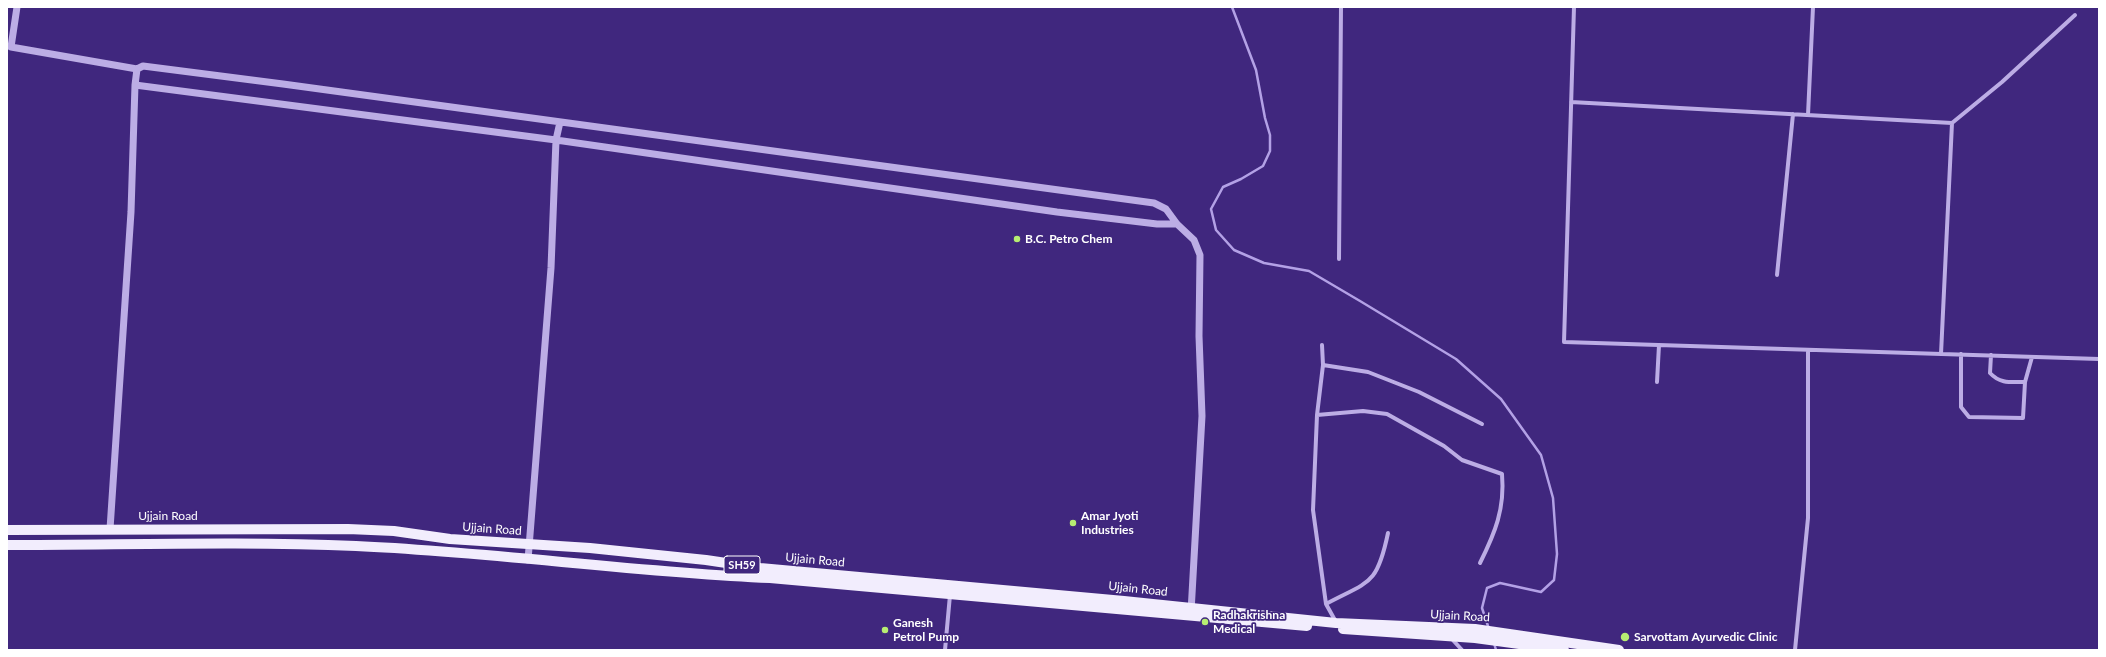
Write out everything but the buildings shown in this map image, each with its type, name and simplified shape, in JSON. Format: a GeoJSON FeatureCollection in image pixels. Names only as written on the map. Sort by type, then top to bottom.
{"type":"FeatureCollection","features":[{"type":"Feature","properties":{"kind":"main road","name":"Ujjain Road"},"geometry":{"type":"LineString","coordinates":[[7,530],[348,529],[394,531],[450,539],[590,548],[706,560],[760,568],[950,590],[1450,636],[1475,633]]}},
{"type":"Feature","properties":{"kind":"main road","name":"Ujjain Road"},"geometry":{"type":"LineString","coordinates":[[7,545],[276,544],[358,546],[685,574],[950,590]]}},
{"type":"Feature","properties":{"kind":"main road","name":"Ujjain Road"},"geometry":{"type":"LineString","coordinates":[[1191,612],[1475,633],[1619,650]]}},
{"type":"Feature","properties":{"kind":"main road","name":"Ujjain Road"},"geometry":{"type":"LineString","coordinates":[[1502,636],[1564,650]]}},
{"type":"Feature","properties":{"kind":"street"},"geometry":{"type":"LineString","coordinates":[[18,7],[11,47],[137,69],[143,66],[150,66],[1154,203],[1166,209],[1177,224],[1194,240],[1200,255],[1201,273],[1199,336],[1202,416],[1191,612]]}},
{"type":"Feature","properties":{"kind":"street"},"geometry":{"type":"LineString","coordinates":[[1339,259],[1341,7]]}},
{"type":"Feature","properties":{"kind":"street"},"geometry":{"type":"LineString","coordinates":[[1574,7],[1564,342],[2099,359]]}},
{"type":"Feature","properties":{"kind":"street"},"geometry":{"type":"LineString","coordinates":[[1808,115],[1813,7]]}},
{"type":"Feature","properties":{"kind":"street"},"geometry":{"type":"LineString","coordinates":[[1571,102],[1952,123],[2002,82],[2075,15]]}},
{"type":"Feature","properties":{"kind":"street"},"geometry":{"type":"LineString","coordinates":[[110,529],[130,220],[135,84],[137,69]]}},
{"type":"Feature","properties":{"kind":"street"},"geometry":{"type":"LineString","coordinates":[[135,84],[556,140],[1057,212],[1157,224],[1177,224]]}},
{"type":"Feature","properties":{"kind":"street"},"geometry":{"type":"LineString","coordinates":[[1777,275],[1793,114]]}},
{"type":"Feature","properties":{"kind":"street"},"geometry":{"type":"LineString","coordinates":[[528,560],[551,268],[556,140],[560,122]]}},
{"type":"Feature","properties":{"kind":"street"},"geometry":{"type":"LineString","coordinates":[[1941,354],[1952,123]]}},
{"type":"Feature","properties":{"kind":"street"},"geometry":{"type":"LineString","coordinates":[[1657,382],[1659,345]]}},
{"type":"Feature","properties":{"kind":"street"},"geometry":{"type":"LineString","coordinates":[[1322,346],[1323,365],[1317,415],[1313,510],[1326,604],[1336,623]]}},
{"type":"Feature","properties":{"kind":"street"},"geometry":{"type":"LineString","coordinates":[[1795,650],[1808,518],[1808,350]]}},
{"type":"Feature","properties":{"kind":"street"},"geometry":{"type":"LineString","coordinates":[[1961,354],[1961,407],[1969,417],[2023,418],[2025,382],[2032,357]]}},
{"type":"Feature","properties":{"kind":"street"},"geometry":{"type":"LineString","coordinates":[[1992,355],[1990,373],[1996,380],[2006,382],[2025,382]]}},
{"type":"Feature","properties":{"kind":"street"},"geometry":{"type":"LineString","coordinates":[[1323,365],[1368,372],[1419,392],[1482,424]]}},
{"type":"Feature","properties":{"kind":"street"},"geometry":{"type":"LineString","coordinates":[[1317,415],[1362,411],[1387,414],[1410,425],[1462,460],[1502,474],[1502,508],[1495,533],[1480,563]]}},
{"type":"Feature","properties":{"kind":"street"},"geometry":{"type":"LineString","coordinates":[[1326,604],[1360,588],[1374,576],[1381,562],[1388,533]]}},
{"type":"Feature","properties":{"kind":"street"},"geometry":{"type":"LineString","coordinates":[[945,650],[950,590]]}},
{"type":"Feature","properties":{"kind":"street"},"geometry":{"type":"LineString","coordinates":[[1450,636],[1462,650]]}},
{"type":"Feature","properties":{"kind":"waterway"},"geometry":{"type":"LineString","coordinates":[[1232,7],[1256,70],[1265,118],[1270,135],[1270,151],[1263,166],[1241,179],[1223,187],[1211,209],[1216,230],[1234,250],[1264,263],[1309,271],[1456,359],[1501,399],[1541,455],[1553,498],[1557,554],[1554,580],[1541,592],[1500,583],[1487,588],[1482,608],[1489,629]]}},
{"type":"Feature","properties":{"kind":"waterway"},"geometry":{"type":"LineString","coordinates":[[1494,643],[1496,650]]}},
{"type":"Feature","properties":{"kind":"place","name":"B.C. Petro Chem"},"geometry":{"type":"Point","coordinates":[1017,239]}},
{"type":"Feature","properties":{"kind":"place","name":"Amar Jyoti Industries"},"geometry":{"type":"Point","coordinates":[1073,523]}},
{"type":"Feature","properties":{"kind":"place","name":"Radhakrishna Medical"},"geometry":{"type":"Point","coordinates":[1205,622]}},
{"type":"Feature","properties":{"kind":"place","name":"Ganesh Petrol Pump"},"geometry":{"type":"Point","coordinates":[885,630]}},
{"type":"Feature","properties":{"kind":"place","name":"Sarvottam Ayurvedic Clinic"},"geometry":{"type":"Point","coordinates":[1625,637]}}]}
